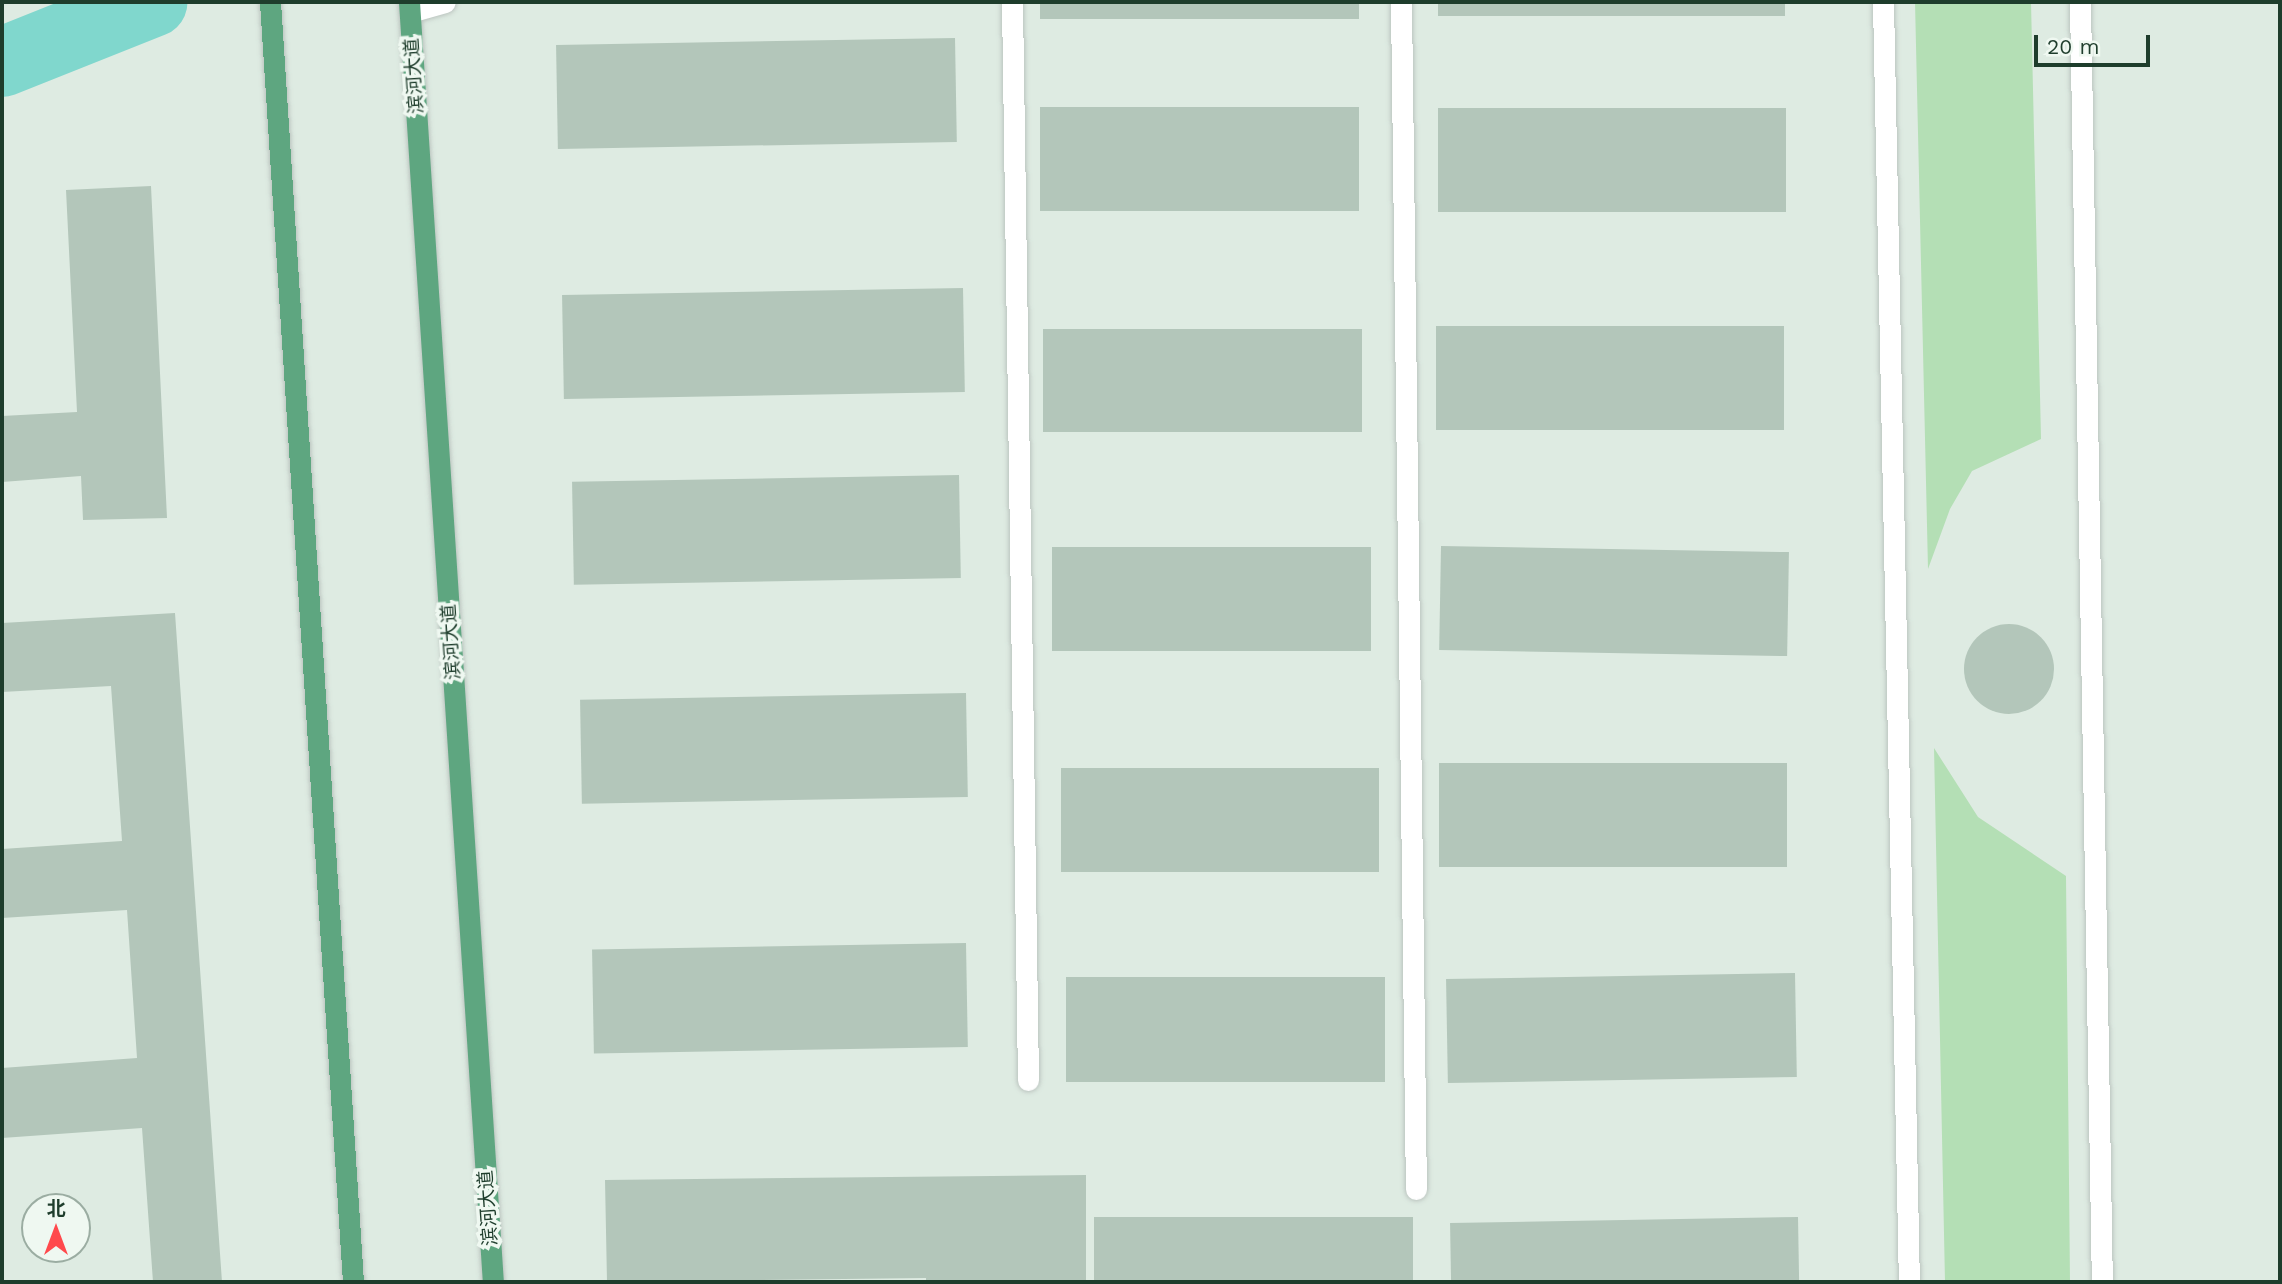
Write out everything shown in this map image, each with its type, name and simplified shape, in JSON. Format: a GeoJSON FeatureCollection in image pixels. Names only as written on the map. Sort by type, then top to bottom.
{"type":"FeatureCollection","features":[{"type":"Feature","properties":{"kind":"main road"},"geometry":{"type":"LineString","coordinates":[[270,2],[353,1282]]}},
{"type":"Feature","properties":{"kind":"main road","name":"滨河大道"},"geometry":{"type":"LineString","coordinates":[[410,7],[493,1282]]}},
{"type":"Feature","properties":{"kind":"street"},"geometry":{"type":"LineString","coordinates":[[410,7],[445,2]]}},
{"type":"Feature","properties":{"kind":"street"},"geometry":{"type":"LineString","coordinates":[[1012,2],[1028,1080]]}},
{"type":"Feature","properties":{"kind":"street"},"geometry":{"type":"LineString","coordinates":[[1401,2],[1416,1189]]}},
{"type":"Feature","properties":{"kind":"street"},"geometry":{"type":"LineString","coordinates":[[1883,2],[1909,1282]]}},
{"type":"Feature","properties":{"kind":"street"},"geometry":{"type":"LineString","coordinates":[[2080,2],[2102,1282]]}},
{"type":"Feature","properties":{"kind":"green space"},"geometry":{"type":"Polygon","coordinates":[[[1915,2],[2031,2],[2041,439],[1972,471],[1950,509],[1928,569],[1915,2]]]}},
{"type":"Feature","properties":{"kind":"green space"},"geometry":{"type":"Polygon","coordinates":[[[1934,748],[1978,817],[2066,876],[2070,1282],[1945,1282],[1934,748]]]}},
{"type":"Feature","properties":{"kind":"building"},"geometry":{"type":"Polygon","coordinates":[[[1040,2],[1359,2],[1359,19],[1040,19],[1040,2]]]}},
{"type":"Feature","properties":{"kind":"building"},"geometry":{"type":"Polygon","coordinates":[[[1438,2],[1785,2],[1785,16],[1438,16],[1438,2]]]}},
{"type":"Feature","properties":{"kind":"building"},"geometry":{"type":"Polygon","coordinates":[[[955,38],[957,142],[558,149],[556,45],[955,38]]]}},
{"type":"Feature","properties":{"kind":"building"},"geometry":{"type":"Polygon","coordinates":[[[1040,107],[1359,107],[1359,211],[1040,211],[1040,107]]]}},
{"type":"Feature","properties":{"kind":"building"},"geometry":{"type":"Polygon","coordinates":[[[1438,108],[1786,108],[1786,212],[1438,212],[1438,108]]]}},
{"type":"Feature","properties":{"kind":"building"},"geometry":{"type":"Polygon","coordinates":[[[151,186],[167,518],[83,520],[81,476],[2,482],[2,416],[77,412],[66,190],[151,186]]]}},
{"type":"Feature","properties":{"kind":"building"},"geometry":{"type":"Polygon","coordinates":[[[963,288],[965,392],[564,399],[562,295],[963,288]]]}},
{"type":"Feature","properties":{"kind":"building"},"geometry":{"type":"Polygon","coordinates":[[[1436,326],[1784,326],[1784,430],[1436,430],[1436,326]]]}},
{"type":"Feature","properties":{"kind":"building"},"geometry":{"type":"Polygon","coordinates":[[[1043,329],[1362,329],[1362,432],[1043,432],[1043,329]]]}},
{"type":"Feature","properties":{"kind":"building"},"geometry":{"type":"Polygon","coordinates":[[[959,475],[961,578],[574,585],[572,482],[959,475]]]}},
{"type":"Feature","properties":{"kind":"building"},"geometry":{"type":"Polygon","coordinates":[[[1441,546],[1789,552],[1787,656],[1439,650],[1441,546]]]}},
{"type":"Feature","properties":{"kind":"building"},"geometry":{"type":"Polygon","coordinates":[[[1052,547],[1371,547],[1371,651],[1052,651],[1052,547]]]}},
{"type":"Feature","properties":{"kind":"building"},"geometry":{"type":"Polygon","coordinates":[[[175,613],[222,1282],[153,1282],[142,1128],[2,1138],[2,1068],[137,1058],[127,910],[2,918],[2,849],[122,841],[111,686],[2,692],[2,623],[175,613]]]}},
{"type":"Feature","properties":{"kind":"building"},"geometry":{"type":"Polygon","coordinates":[[[2009,624],[2026,628],[2041,637],[2050,652],[2054,669],[2050,686],[2041,701],[2026,710],[2009,714],[1992,710],[1977,701],[1968,686],[1964,669],[1968,652],[1977,637],[1992,628],[2009,624]]]}},
{"type":"Feature","properties":{"kind":"building"},"geometry":{"type":"Polygon","coordinates":[[[966,693],[968,797],[582,804],[580,700],[966,693]]]}},
{"type":"Feature","properties":{"kind":"building"},"geometry":{"type":"Polygon","coordinates":[[[1439,763],[1787,763],[1787,867],[1439,867],[1439,763]]]}},
{"type":"Feature","properties":{"kind":"building"},"geometry":{"type":"Polygon","coordinates":[[[1061,768],[1379,768],[1379,872],[1061,872],[1061,768]]]}},
{"type":"Feature","properties":{"kind":"building"},"geometry":{"type":"Polygon","coordinates":[[[966,943],[968,1047],[594,1054],[592,950],[966,943]]]}},
{"type":"Feature","properties":{"kind":"building"},"geometry":{"type":"Polygon","coordinates":[[[1795,973],[1797,1077],[1448,1083],[1446,979],[1795,973]]]}},
{"type":"Feature","properties":{"kind":"building"},"geometry":{"type":"Polygon","coordinates":[[[1066,977],[1385,977],[1385,1082],[1066,1082],[1066,977]]]}},
{"type":"Feature","properties":{"kind":"building"},"geometry":{"type":"Polygon","coordinates":[[[1086,1175],[1086,1282],[926,1282],[926,1278],[607,1282],[605,1180],[1086,1175]]]}},
{"type":"Feature","properties":{"kind":"building"},"geometry":{"type":"Polygon","coordinates":[[[1094,1217],[1413,1217],[1413,1282],[1094,1282],[1094,1217]]]}},
{"type":"Feature","properties":{"kind":"building"},"geometry":{"type":"Polygon","coordinates":[[[1798,1217],[1799,1282],[1451,1282],[1450,1223],[1798,1217]]]}},
{"type":"Feature","properties":{"kind":"waterway"},"geometry":{"type":"LineString","coordinates":[[2,62],[153,2]]}}]}
